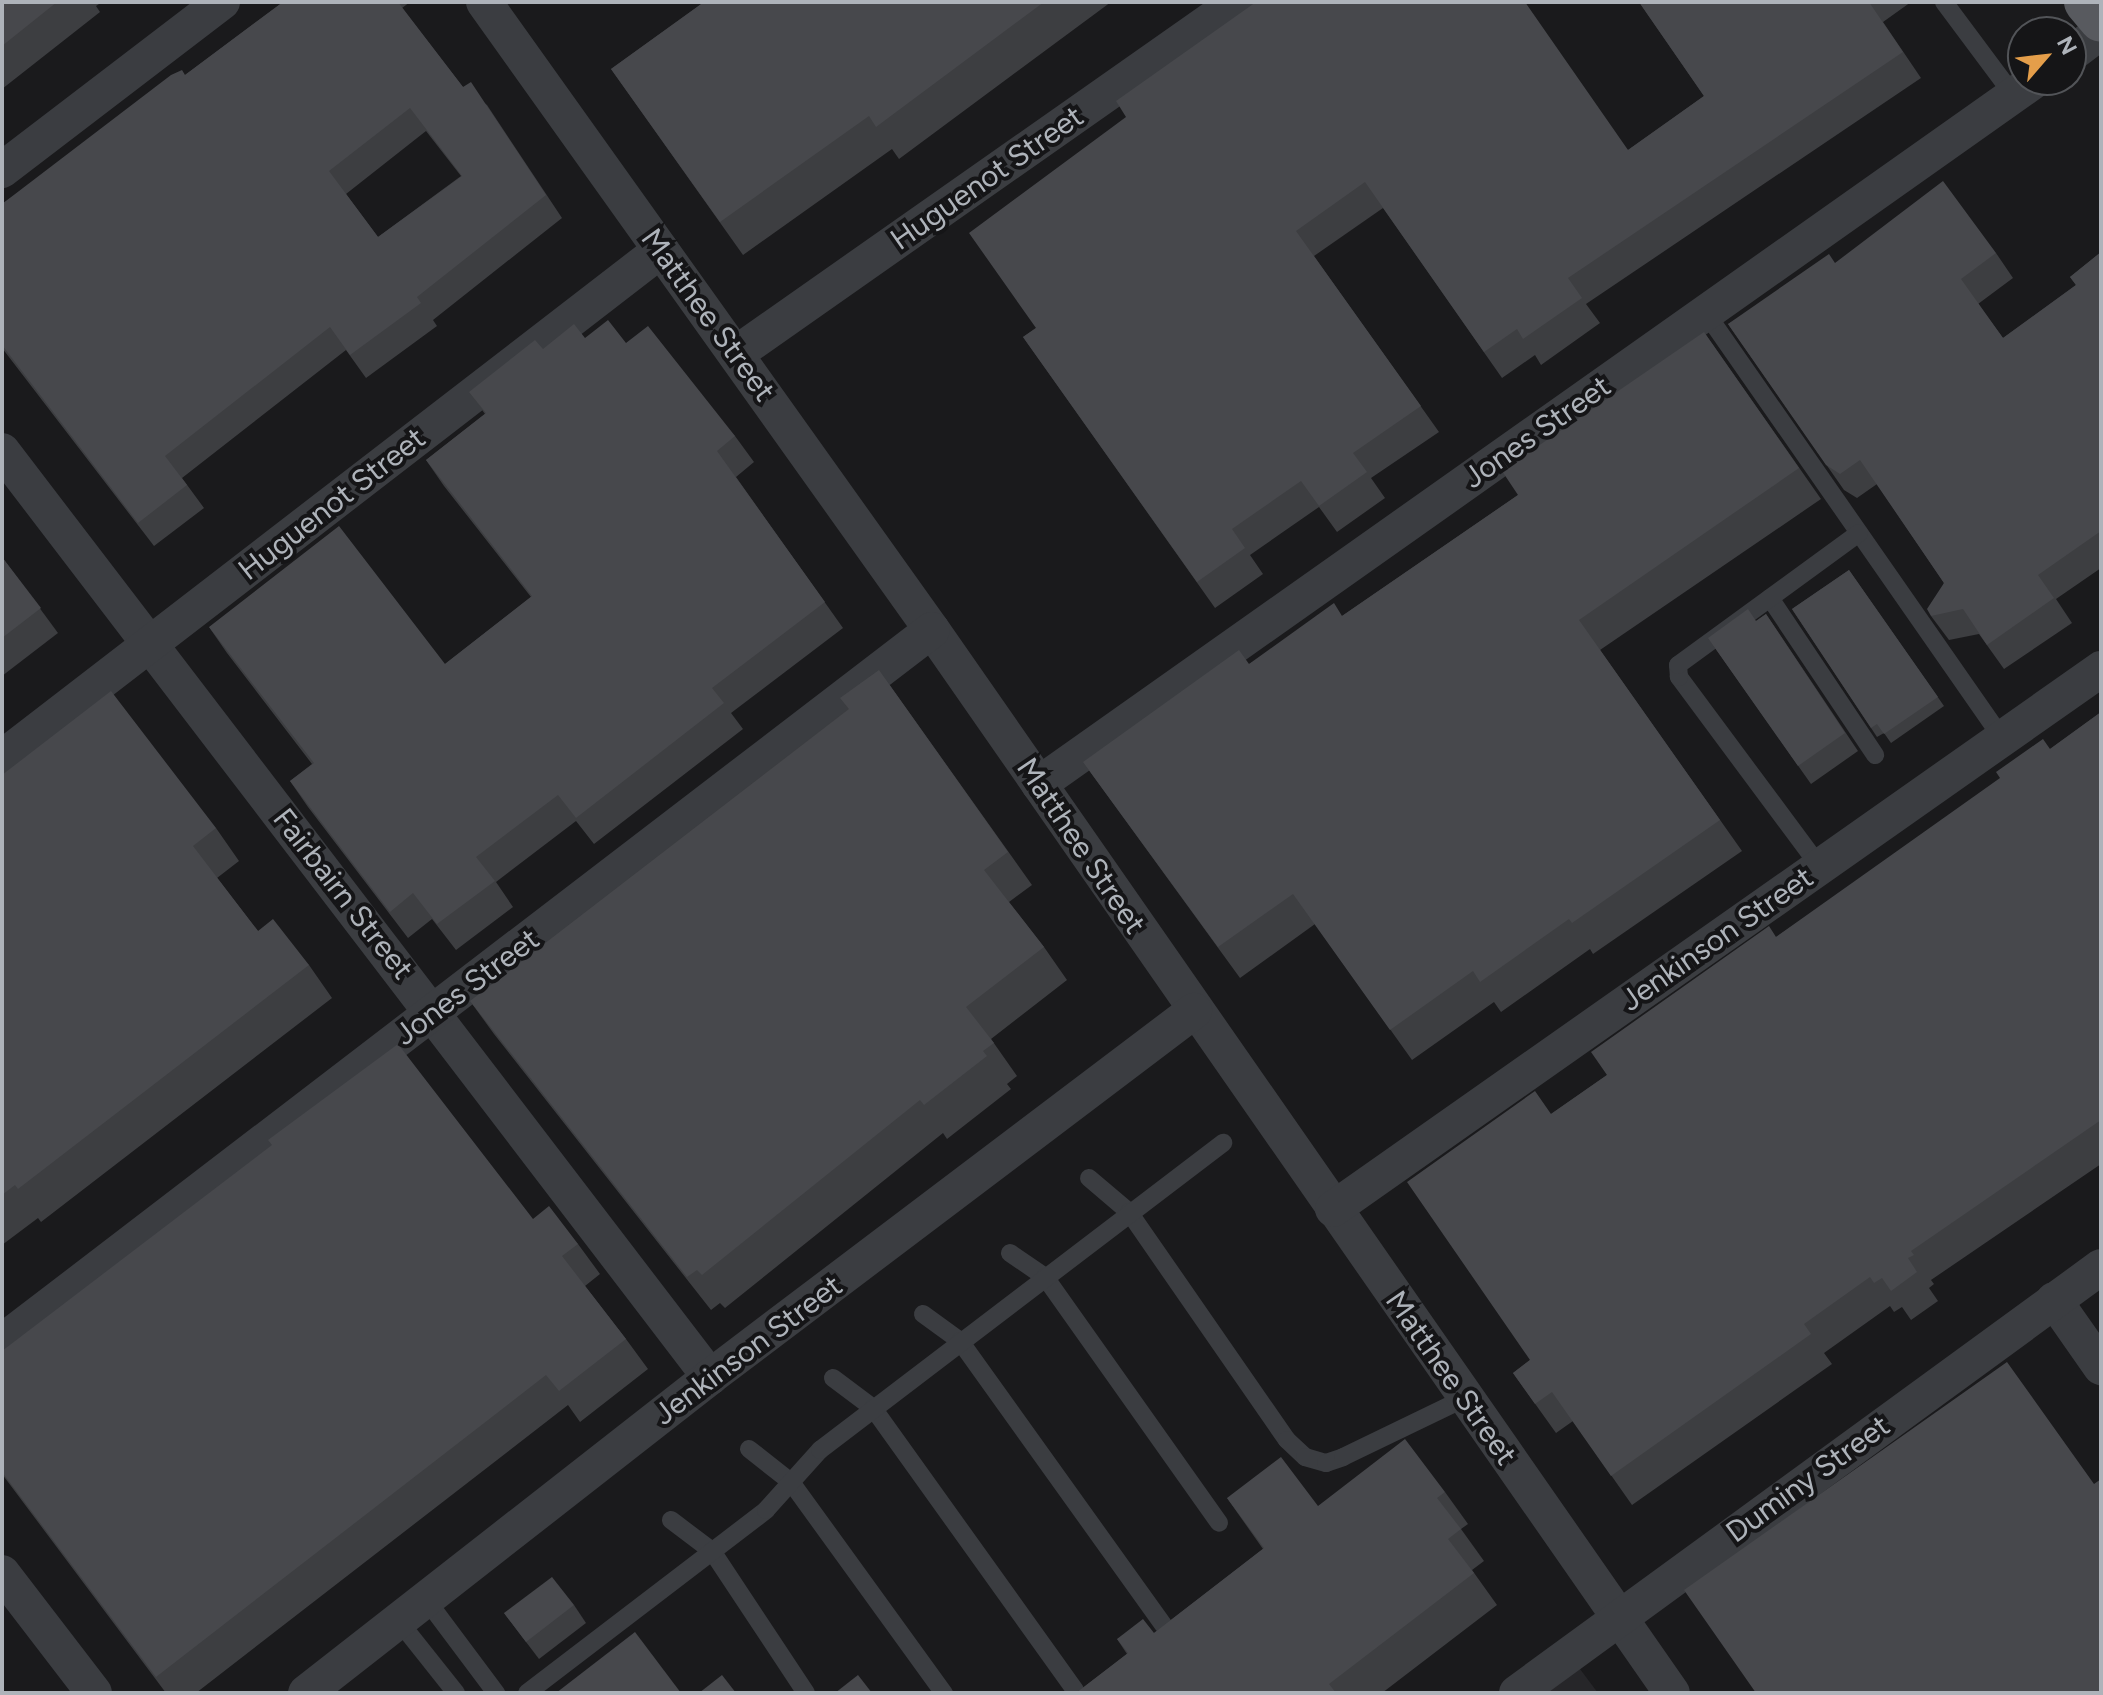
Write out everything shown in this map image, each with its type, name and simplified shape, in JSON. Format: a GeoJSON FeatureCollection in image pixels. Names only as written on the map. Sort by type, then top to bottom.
{"type":"FeatureCollection","features":[{"type":"Feature","properties":{"kind":"main road"},"geometry":{"type":"LineString","coordinates":[[2086,2],[2101,20]]}},
{"type":"Feature","properties":{"kind":"street"},"geometry":{"type":"LineString","coordinates":[[2,170],[222,2]]}},
{"type":"Feature","properties":{"kind":"street","name":"Matthee Street"},"geometry":{"type":"LineString","coordinates":[[484,2],[932,630],[1194,1011],[1672,1693]]}},
{"type":"Feature","properties":{"kind":"street","name":"Huguenot Street"},"geometry":{"type":"LineString","coordinates":[[737,353],[1237,2]]}},
{"type":"Feature","properties":{"kind":"street","name":"Jones Street"},"geometry":{"type":"LineString","coordinates":[[1039,784],[2013,96]]}},
{"type":"Feature","properties":{"kind":"street","name":"Huguenot Street"},"geometry":{"type":"LineString","coordinates":[[2,758],[661,250]]}},
{"type":"Feature","properties":{"kind":"street","name":"Fairbairn Street"},"geometry":{"type":"LineString","coordinates":[[2,451],[434,1012],[710,1377]]}},
{"type":"Feature","properties":{"kind":"street","name":"Jones Street"},"geometry":{"type":"LineString","coordinates":[[2,1342],[932,630]]}},
{"type":"Feature","properties":{"kind":"street","name":"Jenkinson Street"},"geometry":{"type":"LineString","coordinates":[[1333,1209],[2101,669]]}},
{"type":"Feature","properties":{"kind":"street","name":"Jenkinson Street"},"geometry":{"type":"LineString","coordinates":[[306,1693],[710,1377],[1194,1011]]}},
{"type":"Feature","properties":{"kind":"street","name":"Duminy Street"},"geometry":{"type":"LineString","coordinates":[[1517,1693],[1618,1616],[2101,1267]]}},
{"type":"Feature","properties":{"kind":"street"},"geometry":{"type":"LineString","coordinates":[[2054,1300],[2101,1367]]}},
{"type":"Feature","properties":{"kind":"street"},"geometry":{"type":"LineString","coordinates":[[2,1573],[94,1693]]}},
{"type":"Feature","properties":{"kind":"lane"},"geometry":{"type":"LineString","coordinates":[[1944,2],[2007,70]]}},
{"type":"Feature","properties":{"kind":"lane"},"geometry":{"type":"LineString","coordinates":[[1706,313],[2002,738]]}},
{"type":"Feature","properties":{"kind":"lane"},"geometry":{"type":"LineString","coordinates":[[1820,867],[1679,677],[1678,665],[1859,533]]}},
{"type":"Feature","properties":{"kind":"lane"},"geometry":{"type":"LineString","coordinates":[[1770,598],[1875,755]]}},
{"type":"Feature","properties":{"kind":"lane"},"geometry":{"type":"LineString","coordinates":[[527,1693],[766,1510],[820,1450],[873,1408],[1223,1143]]}},
{"type":"Feature","properties":{"kind":"lane"},"geometry":{"type":"LineString","coordinates":[[1089,1178],[1129,1212],[1287,1440],[1305,1457],[1326,1463],[1343,1457],[1465,1398]]}},
{"type":"Feature","properties":{"kind":"lane"},"geometry":{"type":"LineString","coordinates":[[1010,1253],[1045,1277],[1219,1523]]}},
{"type":"Feature","properties":{"kind":"lane"},"geometry":{"type":"LineString","coordinates":[[923,1314],[960,1341],[1163,1625]]}},
{"type":"Feature","properties":{"kind":"lane"},"geometry":{"type":"LineString","coordinates":[[833,1378],[873,1408],[1075,1690]]}},
{"type":"Feature","properties":{"kind":"lane"},"geometry":{"type":"LineString","coordinates":[[749,1449],[791,1482],[944,1693]]}},
{"type":"Feature","properties":{"kind":"lane"},"geometry":{"type":"LineString","coordinates":[[671,1520],[712,1551],[806,1693]]}},
{"type":"Feature","properties":{"kind":"lane"},"geometry":{"type":"LineString","coordinates":[[425,1598],[496,1693]]}},
{"type":"Feature","properties":{"kind":"lane"},"geometry":{"type":"LineString","coordinates":[[398,1620],[456,1693]]}},
{"type":"Feature","properties":{"kind":"shaded area"},"geometry":{"type":"Polygon","coordinates":[[[1577,1665],[1598,1693],[1541,1693],[1577,1665]]]}},
{"type":"Feature","properties":{"kind":"building"},"geometry":{"type":"Polygon","coordinates":[[[2,2],[57,2],[2,46],[2,2]]]}},
{"type":"Feature","properties":{"kind":"building"},"geometry":{"type":"Polygon","coordinates":[[[283,2],[398,2],[463,87],[471,82],[546,195],[417,297],[421,303],[350,355],[330,327],[165,456],[187,485],[138,523],[2,345],[2,204],[171,75],[182,70],[185,75],[283,2]],[[410,108],[329,171],[378,237],[462,176],[410,108]]]}},
{"type":"Feature","properties":{"kind":"building"},"geometry":{"type":"Polygon","coordinates":[[[704,2],[1044,2],[876,127],[869,116],[720,222],[611,69],[704,2]]]}},
{"type":"Feature","properties":{"kind":"building"},"geometry":{"type":"Polygon","coordinates":[[[1256,2],[1525,2],[1628,150],[1704,96],[1639,2],[1869,2],[1903,52],[1568,278],[1582,298],[1523,339],[1517,329],[1484,352],[1365,182],[1296,231],[1421,406],[1353,453],[1367,472],[1319,506],[1301,481],[1232,529],[1245,548],[1197,582],[1023,337],[1036,328],[969,233],[1126,117],[1116,101],[1256,2]]]}},
{"type":"Feature","properties":{"kind":"building"},"geometry":{"type":"Polygon","coordinates":[[[1943,181],[1996,253],[1961,279],[2003,338],[2076,285],[2070,277],[2101,252],[2101,531],[2038,575],[2054,598],[1987,645],[1963,609],[1931,616],[1927,609],[1944,583],[1860,460],[1840,474],[1826,465],[1728,324],[1829,254],[1835,263],[1943,181]]]}},
{"type":"Feature","properties":{"kind":"building"},"geometry":{"type":"Polygon","coordinates":[[[608,320],[626,343],[648,326],[735,436],[717,451],[825,602],[712,688],[724,703],[576,818],[558,795],[476,857],[495,881],[437,924],[413,893],[390,912],[290,781],[314,763],[209,627],[339,526],[445,664],[532,596],[426,460],[486,413],[469,392],[535,340],[543,349],[574,324],[585,338],[608,320]]]}},
{"type":"Feature","properties":{"kind":"building"},"geometry":{"type":"Polygon","coordinates":[[[1704,332],[1799,468],[1579,620],[1720,820],[1572,923],[1569,919],[1480,982],[1473,971],[1390,1030],[1293,894],[1218,947],[1083,762],[1239,650],[1249,664],[1334,603],[1342,616],[1518,495],[1502,471],[1704,332]]]}},
{"type":"Feature","properties":{"kind":"building"},"geometry":{"type":"Polygon","coordinates":[[[2,557],[41,608],[2,638],[2,557]]]}},
{"type":"Feature","properties":{"kind":"building"},"geometry":{"type":"Polygon","coordinates":[[[1849,570],[1938,697],[1884,734],[1877,724],[1871,728],[1792,609],[1849,570]]]}},
{"type":"Feature","properties":{"kind":"building"},"geometry":{"type":"Polygon","coordinates":[[[1748,609],[1756,621],[1766,614],[1845,733],[1798,766],[1708,638],[1748,609]]]}},
{"type":"Feature","properties":{"kind":"building"},"geometry":{"type":"Polygon","coordinates":[[[879,670],[1008,852],[984,870],[1044,947],[966,1007],[994,1043],[983,1051],[987,1056],[924,1105],[920,1100],[702,1275],[697,1270],[687,1277],[470,1001],[849,709],[840,698],[879,670]]]}},
{"type":"Feature","properties":{"kind":"building"},"geometry":{"type":"Polygon","coordinates":[[[111,691],[216,828],[193,846],[258,931],[273,919],[309,965],[18,1189],[15,1185],[2,1195],[2,775],[111,691]]]}},
{"type":"Feature","properties":{"kind":"building"},"geometry":{"type":"Polygon","coordinates":[[[2101,712],[2101,1120],[1911,1251],[1914,1255],[1908,1258],[1917,1272],[1891,1291],[1882,1278],[1874,1283],[1870,1277],[1804,1324],[1811,1334],[1611,1476],[1552,1392],[1535,1404],[1513,1373],[1530,1360],[1407,1182],[1535,1091],[1551,1114],[1607,1075],[1591,1052],[1769,926],[1776,937],[2000,778],[1996,772],[2043,739],[2050,749],[2101,712]]]}},
{"type":"Feature","properties":{"kind":"building"},"geometry":{"type":"Polygon","coordinates":[[[398,1044],[533,1219],[549,1206],[578,1244],[562,1256],[626,1339],[559,1391],[546,1375],[156,1677],[2,1472],[2,1351],[272,1145],[268,1140],[398,1044]]]}},
{"type":"Feature","properties":{"kind":"building"},"geometry":{"type":"Polygon","coordinates":[[[2007,1362],[2094,1484],[2101,1479],[2101,1693],[1756,1693],[1684,1590],[2007,1362]]]}},
{"type":"Feature","properties":{"kind":"building"},"geometry":{"type":"Polygon","coordinates":[[[1405,1439],[1445,1492],[1437,1498],[1461,1529],[1448,1539],[1474,1573],[1329,1684],[1336,1693],[1076,1693],[1128,1653],[1117,1639],[1143,1619],[1154,1633],[1264,1548],[1227,1498],[1281,1457],[1318,1506],[1405,1439]]]}},
{"type":"Feature","properties":{"kind":"building"},"geometry":{"type":"Polygon","coordinates":[[[552,1577],[574,1605],[526,1642],[504,1613],[552,1577]]]}},
{"type":"Feature","properties":{"kind":"building"},"geometry":{"type":"Polygon","coordinates":[[[635,1632],[681,1693],[556,1693],[635,1632]]]}},
{"type":"Feature","properties":{"kind":"building"},"geometry":{"type":"Polygon","coordinates":[[[722,1675],[736,1693],[699,1693],[722,1675]]]}},
{"type":"Feature","properties":{"kind":"building"},"geometry":{"type":"Polygon","coordinates":[[[858,1675],[872,1693],[835,1693],[858,1675]]]}}]}
